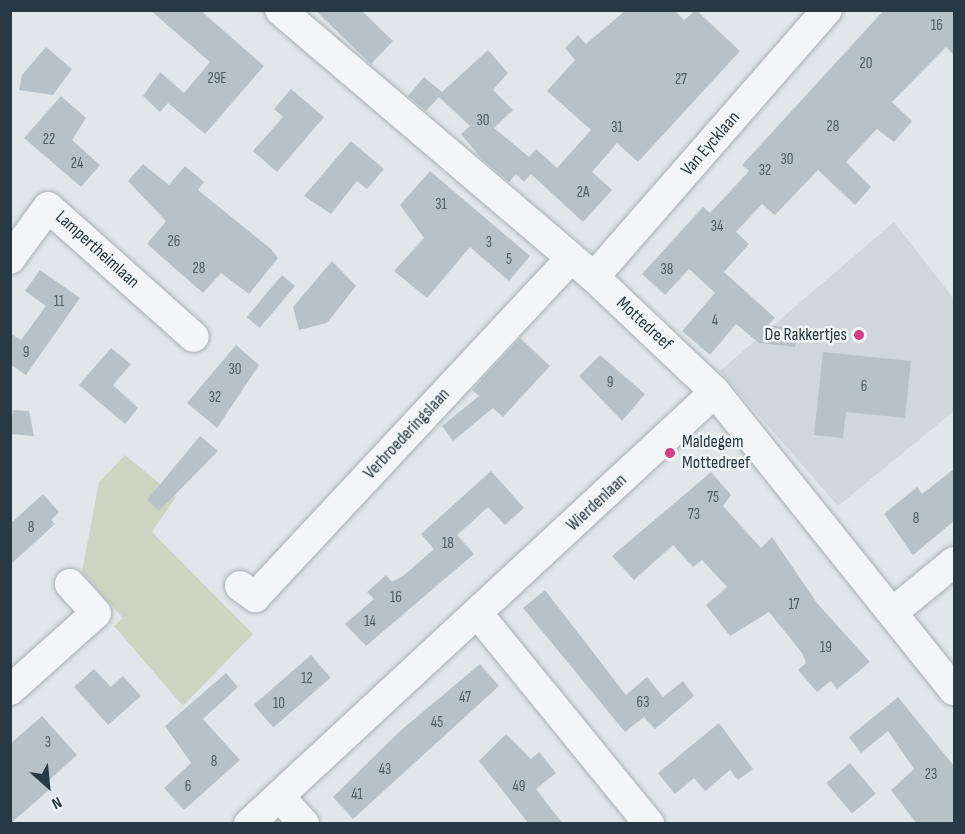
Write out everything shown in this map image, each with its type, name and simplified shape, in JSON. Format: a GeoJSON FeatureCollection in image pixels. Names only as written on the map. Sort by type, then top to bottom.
{"type":"FeatureCollection","features":[{"type":"Feature","properties":{"kind":"street","name":"Mottedreef"},"geometry":{"type":"LineString","coordinates":[[280,10],[594,278],[715,392],[954,690]]}},
{"type":"Feature","properties":{"kind":"street","name":"Van Eycklaan"},"geometry":{"type":"LineString","coordinates":[[594,278],[827,10]]}},
{"type":"Feature","properties":{"kind":"street","name":"Lampertheimlaan"},"geometry":{"type":"LineString","coordinates":[[10,260],[48,207],[194,337]]}},
{"type":"Feature","properties":{"kind":"street","name":"Verbroederingslaan"},"geometry":{"type":"LineString","coordinates":[[240,586],[255,597],[571,258]]}},
{"type":"Feature","properties":{"kind":"street","name":"Wierdenlaan"},"geometry":{"type":"LineString","coordinates":[[249,824],[715,392]]}},
{"type":"Feature","properties":{"kind":"street"},"geometry":{"type":"LineString","coordinates":[[893,612],[954,562]]}},
{"type":"Feature","properties":{"kind":"street"},"geometry":{"type":"LineString","coordinates":[[10,690],[96,613],[70,584]]}},
{"type":"Feature","properties":{"kind":"street"},"geometry":{"type":"LineString","coordinates":[[478,614],[649,824]]}},
{"type":"Feature","properties":{"kind":"street"},"geometry":{"type":"LineString","coordinates":[[280,797],[304,824]]}},
{"type":"Feature","properties":{"kind":"shaded area","name":"De Rakkertjes"},"geometry":{"type":"Polygon","coordinates":[[[894,222],[954,299],[954,411],[838,506],[720,371],[894,222]]]}},
{"type":"Feature","properties":{"kind":"green space"},"geometry":{"type":"Polygon","coordinates":[[[125,455],[176,497],[152,532],[253,634],[183,706],[114,626],[123,618],[82,572],[99,482],[125,455]]]}},
{"type":"Feature","properties":{"kind":"building"},"geometry":{"type":"Polygon","coordinates":[[[150,10],[200,10],[264,66],[205,134],[168,103],[160,112],[143,96],[160,72],[184,93],[210,62],[150,10]]]}},
{"type":"Feature","properties":{"kind":"building"},"geometry":{"type":"Polygon","coordinates":[[[315,10],[361,10],[393,41],[371,64],[315,10]]]}},
{"type":"Feature","properties":{"kind":"building"},"geometry":{"type":"Polygon","coordinates":[[[626,10],[674,10],[684,20],[696,10],[740,51],[638,162],[617,143],[592,172],[612,190],[583,222],[531,174],[524,182],[516,174],[509,182],[482,159],[461,134],[470,126],[439,97],[426,111],[408,96],[424,77],[442,92],[488,50],[508,73],[493,90],[513,110],[494,128],[529,157],[536,149],[557,168],[591,130],[547,91],[575,60],[565,48],[578,35],[586,44],[626,10]]]}},
{"type":"Feature","properties":{"kind":"building"},"geometry":{"type":"Polygon","coordinates":[[[884,10],[954,10],[954,55],[946,47],[892,102],[912,121],[894,142],[877,129],[846,162],[871,187],[855,205],[818,170],[775,215],[762,204],[736,232],[749,244],[724,272],[775,318],[768,325],[798,329],[795,347],[759,343],[736,324],[710,355],[682,331],[715,293],[689,269],[665,295],[642,274],[703,207],[710,213],[749,171],[742,165],[884,10]]]}},
{"type":"Feature","properties":{"kind":"building"},"geometry":{"type":"Polygon","coordinates":[[[46,47],[72,69],[53,95],[19,90],[22,75],[46,47]]]}},
{"type":"Feature","properties":{"kind":"building"},"geometry":{"type":"Polygon","coordinates":[[[291,89],[324,117],[277,172],[253,151],[283,117],[274,109],[291,89]]]}},
{"type":"Feature","properties":{"kind":"building"},"geometry":{"type":"Polygon","coordinates":[[[61,96],[86,118],[72,140],[100,165],[81,187],[24,138],[61,96]]]}},
{"type":"Feature","properties":{"kind":"building"},"geometry":{"type":"Polygon","coordinates":[[[351,141],[384,169],[367,189],[357,181],[331,214],[304,196],[351,141]]]}},
{"type":"Feature","properties":{"kind":"building"},"geometry":{"type":"Polygon","coordinates":[[[143,164],[169,185],[185,166],[204,182],[198,190],[271,249],[278,258],[249,294],[221,273],[203,293],[147,244],[166,221],[128,181],[143,164]]]}},
{"type":"Feature","properties":{"kind":"building"},"geometry":{"type":"Polygon","coordinates":[[[430,171],[530,256],[509,281],[470,247],[427,298],[394,271],[424,238],[400,205],[430,171]]]}},
{"type":"Feature","properties":{"kind":"building"},"geometry":{"type":"Polygon","coordinates":[[[332,261],[356,286],[327,323],[299,330],[293,307],[332,261]]]}},
{"type":"Feature","properties":{"kind":"building"},"geometry":{"type":"Polygon","coordinates":[[[40,270],[80,298],[26,375],[10,364],[10,333],[21,340],[46,306],[25,291],[40,270]]]}},
{"type":"Feature","properties":{"kind":"building"},"geometry":{"type":"Polygon","coordinates":[[[282,275],[295,286],[260,328],[247,317],[282,275]]]}},
{"type":"Feature","properties":{"kind":"building"},"geometry":{"type":"Polygon","coordinates":[[[520,338],[550,366],[503,417],[493,408],[453,441],[442,426],[479,396],[472,390],[520,338]]]}},
{"type":"Feature","properties":{"kind":"building"},"geometry":{"type":"Polygon","coordinates":[[[236,345],[259,365],[217,428],[187,403],[236,345]]]}},
{"type":"Feature","properties":{"kind":"building"},"geometry":{"type":"Polygon","coordinates":[[[111,348],[131,364],[113,385],[138,408],[125,424],[79,385],[111,348]]]}},
{"type":"Feature","properties":{"kind":"building"},"geometry":{"type":"Polygon","coordinates":[[[823,352],[911,361],[905,418],[846,412],[843,438],[814,435],[823,352]]]}},
{"type":"Feature","properties":{"kind":"building"},"geometry":{"type":"Polygon","coordinates":[[[600,355],[645,394],[622,421],[579,376],[600,355]]]}},
{"type":"Feature","properties":{"kind":"building"},"geometry":{"type":"Polygon","coordinates":[[[13,410],[29,411],[34,436],[10,434],[13,410]]]}},
{"type":"Feature","properties":{"kind":"building"},"geometry":{"type":"Polygon","coordinates":[[[200,436],[218,451],[159,511],[147,500],[200,436]]]}},
{"type":"Feature","properties":{"kind":"building"},"geometry":{"type":"Polygon","coordinates":[[[954,469],[954,521],[913,555],[884,514],[917,487],[922,494],[954,469]]]}},
{"type":"Feature","properties":{"kind":"building"},"geometry":{"type":"Polygon","coordinates":[[[491,471],[524,508],[505,525],[488,507],[457,535],[474,554],[366,646],[345,624],[374,599],[367,592],[386,575],[392,582],[403,576],[434,549],[421,534],[491,471]]]}},
{"type":"Feature","properties":{"kind":"building"},"geometry":{"type":"Polygon","coordinates":[[[711,472],[731,495],[723,506],[761,548],[772,537],[817,603],[870,662],[837,689],[831,681],[817,692],[798,670],[806,663],[802,653],[769,612],[730,636],[706,605],[727,587],[702,560],[693,567],[673,545],[634,580],[612,556],[711,472]]]}},
{"type":"Feature","properties":{"kind":"building"},"geometry":{"type":"Polygon","coordinates":[[[43,494],[59,512],[51,520],[55,524],[10,565],[10,524],[43,494]]]}},
{"type":"Feature","properties":{"kind":"building"},"geometry":{"type":"Polygon","coordinates":[[[545,590],[626,695],[647,677],[663,697],[683,681],[694,696],[655,729],[644,717],[625,732],[523,608],[545,590]]]}},
{"type":"Feature","properties":{"kind":"building"},"geometry":{"type":"Polygon","coordinates":[[[311,655],[331,678],[273,728],[254,705],[311,655]]]}},
{"type":"Feature","properties":{"kind":"building"},"geometry":{"type":"Polygon","coordinates":[[[480,664],[499,686],[353,819],[333,797],[399,732],[480,664]]]}},
{"type":"Feature","properties":{"kind":"building"},"geometry":{"type":"Polygon","coordinates":[[[94,669],[111,687],[123,676],[141,696],[108,725],[74,687],[94,669]]]}},
{"type":"Feature","properties":{"kind":"building"},"geometry":{"type":"Polygon","coordinates":[[[226,673],[238,687],[203,719],[240,760],[184,810],[164,788],[191,763],[165,726],[226,673]]]}},
{"type":"Feature","properties":{"kind":"building"},"geometry":{"type":"Polygon","coordinates":[[[898,697],[954,766],[954,824],[917,824],[891,790],[914,769],[888,731],[861,753],[849,737],[898,697]]]}},
{"type":"Feature","properties":{"kind":"building"},"geometry":{"type":"Polygon","coordinates":[[[42,716],[77,755],[46,783],[50,789],[10,824],[10,744],[42,716]]]}},
{"type":"Feature","properties":{"kind":"building"},"geometry":{"type":"Polygon","coordinates":[[[719,723],[753,769],[738,780],[730,770],[705,791],[694,778],[675,794],[658,773],[719,723]]]}},
{"type":"Feature","properties":{"kind":"building"},"geometry":{"type":"Polygon","coordinates":[[[506,734],[531,759],[539,752],[556,773],[536,789],[563,824],[529,824],[479,761],[506,734]]]}},
{"type":"Feature","properties":{"kind":"building"},"geometry":{"type":"Polygon","coordinates":[[[850,763],[876,794],[852,814],[826,783],[850,763]]]}},
{"type":"Feature","properties":{"kind":"place","name":"De Rakkertjes"},"geometry":{"type":"Point","coordinates":[859,335]}},
{"type":"Feature","properties":{"kind":"place","name":"Maldegem Mottedreef"},"geometry":{"type":"Point","coordinates":[670,453]}}]}
